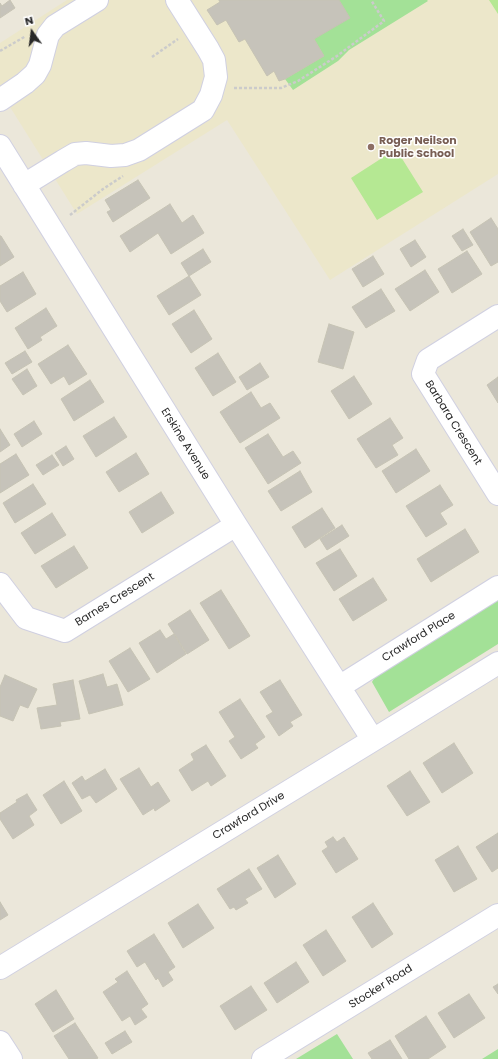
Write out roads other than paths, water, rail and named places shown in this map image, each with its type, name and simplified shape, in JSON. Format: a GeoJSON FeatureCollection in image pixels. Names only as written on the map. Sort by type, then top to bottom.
{"type":"FeatureCollection","features":[{"type":"Feature","properties":{"kind":"street"},"geometry":{"type":"LineString","coordinates":[[0,100],[25,83],[35,74],[40,65],[48,35],[55,26],[97,0]]}},
{"type":"Feature","properties":{"kind":"street"},"geometry":{"type":"LineString","coordinates":[[24,185],[75,154],[86,153],[126,156],[139,150],[203,110],[212,95],[216,77],[214,60],[177,0]]}},
{"type":"Feature","properties":{"kind":"street","name":"Erskine Avenue"},"geometry":{"type":"LineString","coordinates":[[0,146],[236,525],[373,740]]}},
{"type":"Feature","properties":{"kind":"street","name":"Barbara Crescent"},"geometry":{"type":"LineString","coordinates":[[498,316],[428,360],[422,374],[498,494]]}},
{"type":"Feature","properties":{"kind":"street","name":"Barnes Crescent"},"geometry":{"type":"LineString","coordinates":[[0,584],[26,618],[65,630],[236,525]]}},
{"type":"Feature","properties":{"kind":"street","name":"Crawford Place"},"geometry":{"type":"LineString","coordinates":[[339,687],[498,587]]}},
{"type":"Feature","properties":{"kind":"street","name":"Crawford Drive"},"geometry":{"type":"LineString","coordinates":[[0,968],[498,662]]}},
{"type":"Feature","properties":{"kind":"street","name":"Stocker Road"},"geometry":{"type":"LineString","coordinates":[[264,1059],[498,915]]}},
{"type":"Feature","properties":{"kind":"street"},"geometry":{"type":"LineString","coordinates":[[0,1042],[11,1059]]}},
{"type":"Feature","properties":{"kind":"place","name":"Roger Neilson Public School"},"geometry":{"type":"Point","coordinates":[371,147]}}]}
